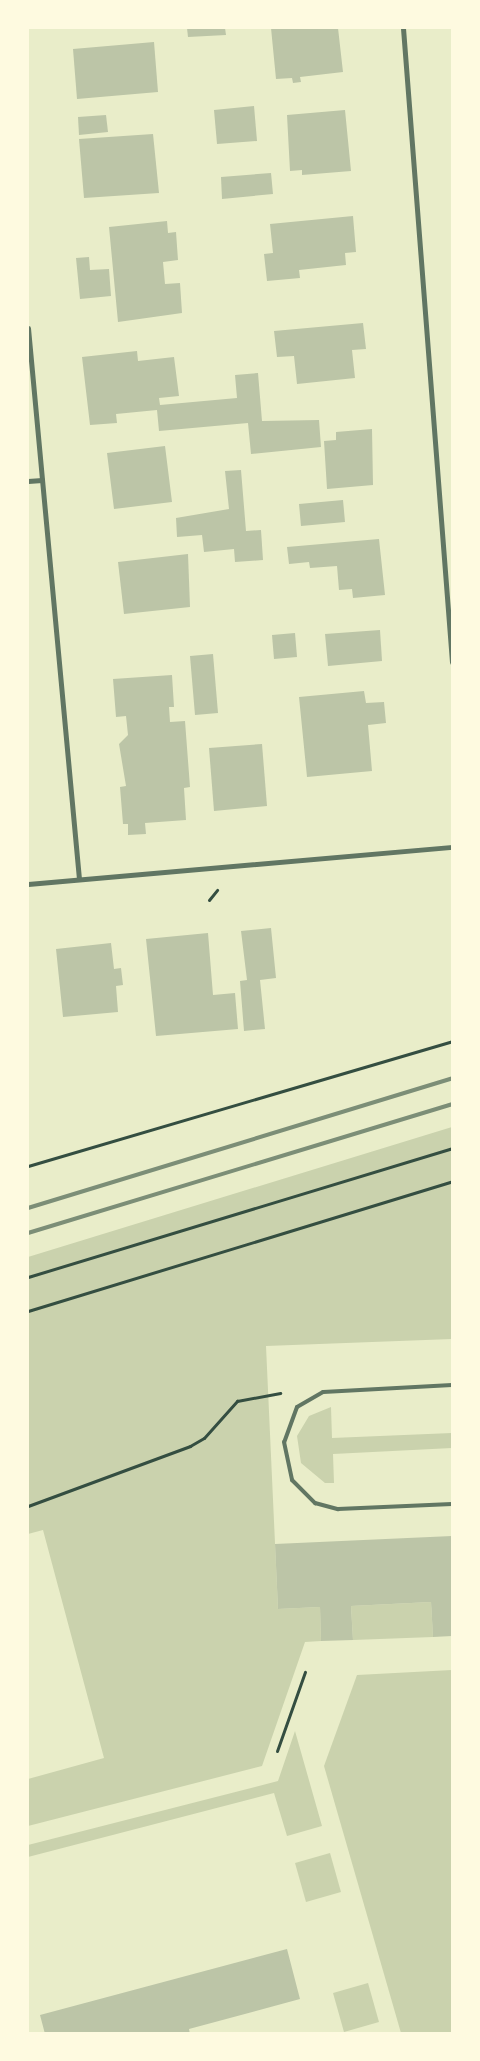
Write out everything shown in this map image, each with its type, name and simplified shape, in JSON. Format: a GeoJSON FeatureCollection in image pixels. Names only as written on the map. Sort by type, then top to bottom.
{"type":"FeatureCollection","features":[{"type":"Feature","properties":{"kind":"street"},"geometry":{"type":"LineString","coordinates":[[403,28],[452,662]]}},
{"type":"Feature","properties":{"kind":"street"},"geometry":{"type":"LineString","coordinates":[[28,328],[79,879]]}},
{"type":"Feature","properties":{"kind":"street"},"geometry":{"type":"LineString","coordinates":[[28,481],[42,480]]}},
{"type":"Feature","properties":{"kind":"street"},"geometry":{"type":"LineString","coordinates":[[28,884],[452,847]]}},
{"type":"Feature","properties":{"kind":"lane"},"geometry":{"type":"LineString","coordinates":[[452,1385],[322,1392],[297,1407],[284,1442],[292,1480],[315,1504],[338,1509],[452,1504]]}},
{"type":"Feature","properties":{"kind":"path"},"geometry":{"type":"LineString","coordinates":[[28,1166],[452,1041]]}},
{"type":"Feature","properties":{"kind":"path"},"geometry":{"type":"LineString","coordinates":[[28,1277],[452,1148]]}},
{"type":"Feature","properties":{"kind":"path"},"geometry":{"type":"LineString","coordinates":[[28,1311],[452,1181]]}},
{"type":"Feature","properties":{"kind":"path"},"geometry":{"type":"LineString","coordinates":[[28,1506],[197,1443],[245,1397],[284,1393]]}},
{"type":"Feature","properties":{"kind":"path"},"geometry":{"type":"LineString","coordinates":[[277,1751],[305,1672]]}},
{"type":"Feature","properties":{"kind":"green space"},"geometry":{"type":"Polygon","coordinates":[[[452,1127],[452,1339],[266,1346],[278,1609],[320,1607],[321,1641],[305,1642],[262,1766],[28,1826],[28,1779],[104,1758],[43,1530],[28,1534],[28,1257],[452,1127]]]}},
{"type":"Feature","properties":{"kind":"green space"},"geometry":{"type":"Polygon","coordinates":[[[331,1407],[332,1438],[452,1433],[452,1448],[333,1454],[334,1483],[325,1483],[301,1463],[297,1436],[309,1416],[331,1407]]]}},
{"type":"Feature","properties":{"kind":"green space"},"geometry":{"type":"Polygon","coordinates":[[[431,1602],[433,1637],[353,1640],[351,1606],[431,1602]]]}},
{"type":"Feature","properties":{"kind":"green space"},"geometry":{"type":"Polygon","coordinates":[[[452,1670],[452,2033],[401,2033],[324,1766],[357,1675],[452,1670]]]}},
{"type":"Feature","properties":{"kind":"green space"},"geometry":{"type":"Polygon","coordinates":[[[295,1731],[322,1826],[287,1836],[274,1793],[28,1857],[28,1845],[278,1781],[295,1731]]]}},
{"type":"Feature","properties":{"kind":"green space"},"geometry":{"type":"Polygon","coordinates":[[[330,1853],[341,1892],[306,1902],[295,1863],[330,1853]]]}},
{"type":"Feature","properties":{"kind":"green space"},"geometry":{"type":"Polygon","coordinates":[[[368,1983],[379,2022],[344,2032],[333,1993],[368,1983]]]}},
{"type":"Feature","properties":{"kind":"building"},"geometry":{"type":"Polygon","coordinates":[[[187,28],[225,28],[226,35],[188,37],[187,28]]]}},
{"type":"Feature","properties":{"kind":"building"},"geometry":{"type":"Polygon","coordinates":[[[271,28],[338,28],[343,72],[300,77],[301,82],[293,83],[292,78],[276,79],[271,28]]]}},
{"type":"Feature","properties":{"kind":"building"},"geometry":{"type":"Polygon","coordinates":[[[154,42],[158,92],[77,99],[73,49],[154,42]]]}},
{"type":"Feature","properties":{"kind":"building"},"geometry":{"type":"Polygon","coordinates":[[[254,106],[257,141],[217,144],[214,110],[254,106]]]}},
{"type":"Feature","properties":{"kind":"building"},"geometry":{"type":"Polygon","coordinates":[[[345,110],[351,171],[302,175],[302,170],[290,171],[287,115],[345,110]]]}},
{"type":"Feature","properties":{"kind":"building"},"geometry":{"type":"Polygon","coordinates":[[[106,115],[108,132],[79,135],[78,117],[106,115]]]}},
{"type":"Feature","properties":{"kind":"building"},"geometry":{"type":"Polygon","coordinates":[[[153,134],[159,193],[84,198],[79,139],[153,134]]]}},
{"type":"Feature","properties":{"kind":"building"},"geometry":{"type":"Polygon","coordinates":[[[271,173],[273,194],[222,199],[221,177],[271,173]]]}},
{"type":"Feature","properties":{"kind":"building"},"geometry":{"type":"Polygon","coordinates":[[[353,216],[356,252],[345,253],[346,265],[299,270],[300,278],[267,281],[264,254],[273,253],[270,224],[353,216]]]}},
{"type":"Feature","properties":{"kind":"building"},"geometry":{"type":"Polygon","coordinates":[[[167,221],[168,233],[176,232],[178,260],[163,262],[165,284],[180,283],[182,313],[118,322],[109,227],[167,221]]]}},
{"type":"Feature","properties":{"kind":"building"},"geometry":{"type":"Polygon","coordinates":[[[89,257],[90,270],[109,269],[111,296],[80,299],[76,258],[89,257]]]}},
{"type":"Feature","properties":{"kind":"building"},"geometry":{"type":"Polygon","coordinates":[[[363,323],[366,349],[352,350],[355,378],[297,384],[294,356],[277,357],[274,331],[363,323]]]}},
{"type":"Feature","properties":{"kind":"building"},"geometry":{"type":"Polygon","coordinates":[[[137,351],[138,361],[174,357],[179,396],[159,398],[160,405],[237,398],[235,375],[258,373],[262,421],[319,420],[321,447],[251,454],[248,423],[159,431],[157,410],[116,414],[117,423],[90,425],[82,357],[137,351]]]}},
{"type":"Feature","properties":{"kind":"building"},"geometry":{"type":"Polygon","coordinates":[[[372,429],[373,485],[327,489],[324,441],[336,440],[336,432],[372,429]]]}},
{"type":"Feature","properties":{"kind":"building"},"geometry":{"type":"Polygon","coordinates":[[[165,446],[172,502],[114,509],[107,453],[165,446]]]}},
{"type":"Feature","properties":{"kind":"building"},"geometry":{"type":"Polygon","coordinates":[[[241,470],[246,531],[261,530],[263,560],[235,562],[234,549],[204,552],[202,535],[177,537],[176,518],[229,509],[225,471],[241,470]]]}},
{"type":"Feature","properties":{"kind":"building"},"geometry":{"type":"Polygon","coordinates":[[[343,500],[345,522],[301,526],[299,504],[343,500]]]}},
{"type":"Feature","properties":{"kind":"building"},"geometry":{"type":"Polygon","coordinates":[[[379,539],[385,595],[353,598],[352,589],[339,590],[337,566],[310,568],[309,562],[289,564],[287,547],[379,539]]]}},
{"type":"Feature","properties":{"kind":"building"},"geometry":{"type":"Polygon","coordinates":[[[188,554],[190,607],[124,614],[118,562],[188,554]]]}},
{"type":"Feature","properties":{"kind":"building"},"geometry":{"type":"Polygon","coordinates":[[[380,630],[382,661],[328,666],[325,634],[380,630]]]}},
{"type":"Feature","properties":{"kind":"building"},"geometry":{"type":"Polygon","coordinates":[[[295,633],[297,657],[274,659],[272,635],[295,633]]]}},
{"type":"Feature","properties":{"kind":"building"},"geometry":{"type":"Polygon","coordinates":[[[213,654],[218,713],[195,715],[190,656],[213,654]]]}},
{"type":"Feature","properties":{"kind":"building"},"geometry":{"type":"Polygon","coordinates":[[[172,675],[174,707],[169,707],[170,722],[185,721],[190,787],[184,788],[186,820],[145,823],[146,834],[128,835],[128,824],[123,824],[120,787],[126,786],[119,744],[128,735],[126,716],[116,717],[113,679],[172,675]]]}},
{"type":"Feature","properties":{"kind":"building"},"geometry":{"type":"Polygon","coordinates":[[[364,691],[366,703],[384,702],[386,723],[368,725],[372,771],[307,777],[299,697],[364,691]]]}},
{"type":"Feature","properties":{"kind":"building"},"geometry":{"type":"Polygon","coordinates":[[[262,744],[267,806],[214,811],[209,748],[262,744]]]}},
{"type":"Feature","properties":{"kind":"building"},"geometry":{"type":"Polygon","coordinates":[[[271,928],[276,978],[260,980],[265,1029],[244,1031],[240,981],[247,980],[241,931],[271,928]]]}},
{"type":"Feature","properties":{"kind":"building"},"geometry":{"type":"Polygon","coordinates":[[[208,933],[213,995],[235,993],[238,1029],[156,1036],[146,939],[208,933]]]}},
{"type":"Feature","properties":{"kind":"building"},"geometry":{"type":"Polygon","coordinates":[[[111,943],[114,969],[121,968],[123,985],[116,986],[118,1012],[63,1017],[56,949],[111,943]]]}},
{"type":"Feature","properties":{"kind":"building"},"geometry":{"type":"Polygon","coordinates":[[[452,1536],[452,1636],[433,1637],[431,1602],[351,1606],[353,1640],[321,1641],[320,1607],[278,1609],[275,1544],[452,1536]]]}},
{"type":"Feature","properties":{"kind":"building"},"geometry":{"type":"Polygon","coordinates":[[[287,1949],[300,1999],[189,2029],[190,2034],[45,2034],[40,2015],[287,1949]]]}},
{"type":"Feature","properties":{"kind":"railway"},"geometry":{"type":"LineString","coordinates":[[28,1208],[452,1078]]}},
{"type":"Feature","properties":{"kind":"railway"},"geometry":{"type":"LineString","coordinates":[[28,1233],[452,1104]]}}]}
